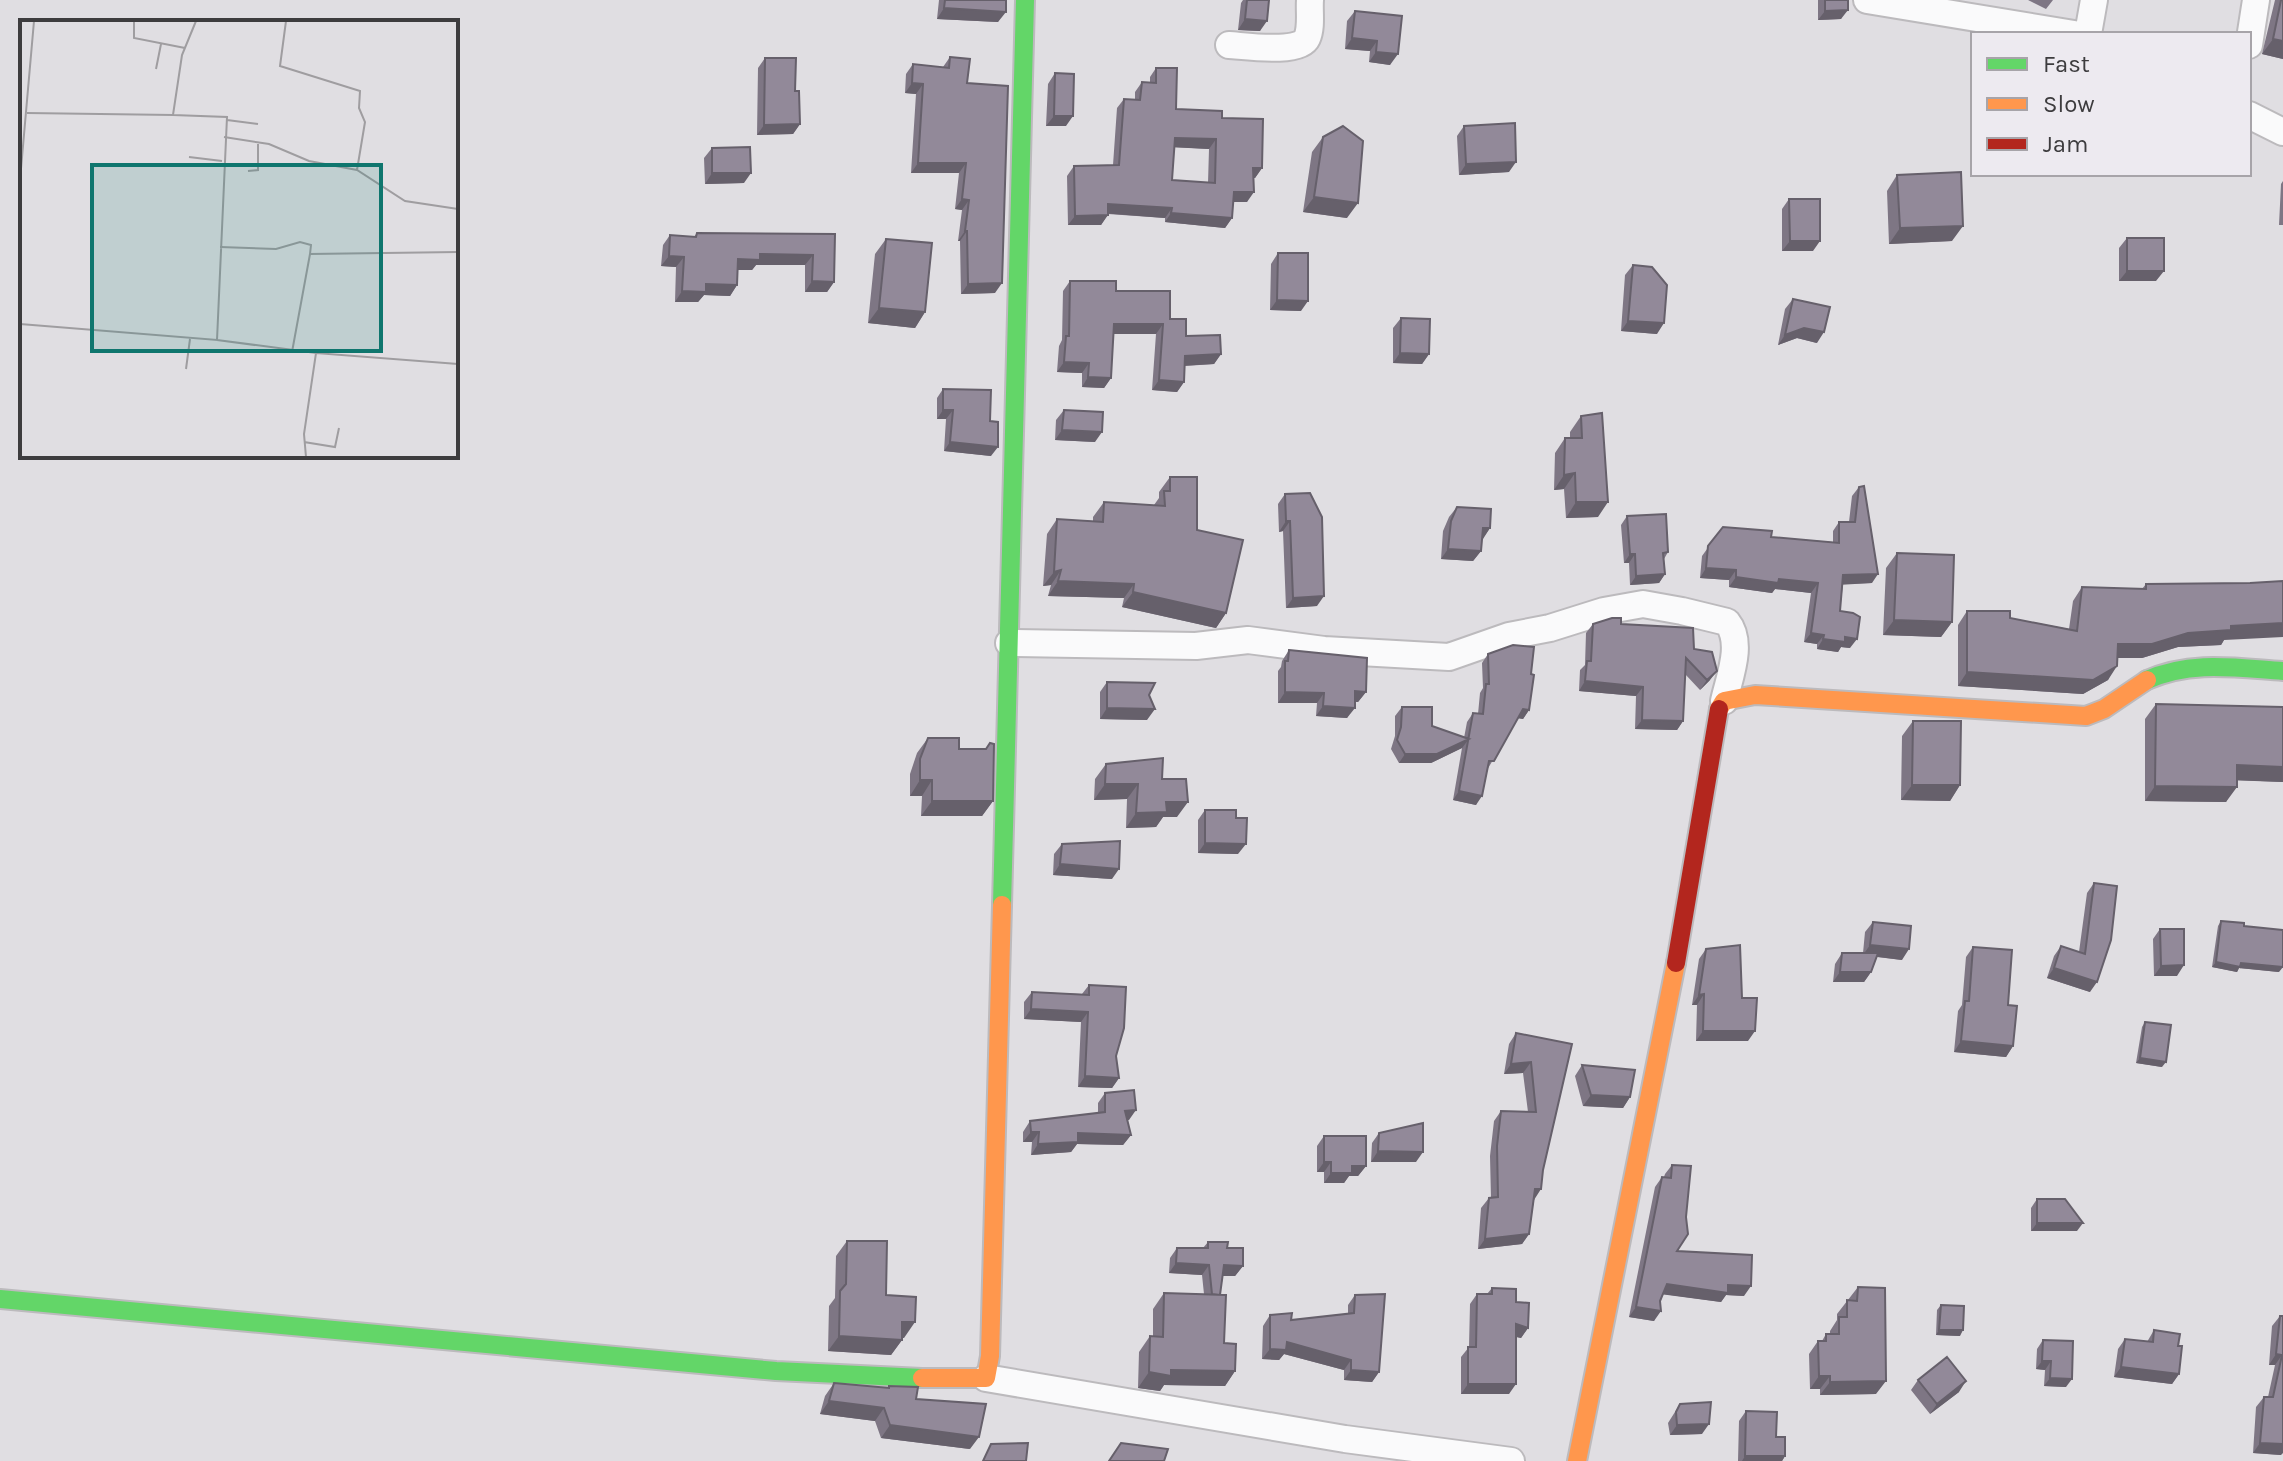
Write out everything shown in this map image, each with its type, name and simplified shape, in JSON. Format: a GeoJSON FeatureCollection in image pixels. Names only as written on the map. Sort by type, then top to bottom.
{"type":"FeatureCollection","features":[{"type":"Feature","properties":{"kind":"street"},"geometry":{"type":"LineString","coordinates":[[986,1378],[990,1356],[1025,0]]}},
{"type":"Feature","properties":{"kind":"street"},"geometry":{"type":"LineString","coordinates":[[1229,45],[1294,48],[1304,43],[1309,34],[1310,0]]}},
{"type":"Feature","properties":{"kind":"street"},"geometry":{"type":"LineString","coordinates":[[1867,0],[2062,32]]}},
{"type":"Feature","properties":{"kind":"street"},"geometry":{"type":"LineString","coordinates":[[2088,32],[2094,0]]}},
{"type":"Feature","properties":{"kind":"street"},"geometry":{"type":"LineString","coordinates":[[2251,32],[2256,0]]}},
{"type":"Feature","properties":{"kind":"street"},"geometry":{"type":"LineString","coordinates":[[2251,116],[2283,132]]}},
{"type":"Feature","properties":{"kind":"street"},"geometry":{"type":"LineString","coordinates":[[1009,643],[1196,646],[1248,640],[1324,650],[1449,657],[1509,636],[1643,604],[1727,622],[1731,627],[1735,645],[1724,701],[1717,712],[1667,1019],[1577,1461]]}},
{"type":"Feature","properties":{"kind":"street"},"geometry":{"type":"LineString","coordinates":[[1724,701],[1755,695],[2086,716],[2114,706],[2149,678],[2172,669],[2196,667],[2283,671]]}},
{"type":"Feature","properties":{"kind":"street"},"geometry":{"type":"LineString","coordinates":[[0,1299],[776,1371],[911,1378],[986,1378],[1345,1439],[1511,1461]]}},
{"type":"Feature","properties":{"kind":"building"},"geometry":{"type":"Polygon","coordinates":[[[945,0],[1006,0],[1006,12],[944,8],[945,0]]]}},
{"type":"Feature","properties":{"kind":"building"},"geometry":{"type":"Polygon","coordinates":[[[1247,0],[1269,0],[1267,21],[1245,19],[1247,0]]]}},
{"type":"Feature","properties":{"kind":"building"},"geometry":{"type":"Polygon","coordinates":[[[1825,0],[1848,0],[1848,10],[1825,11],[1825,0]]]}},
{"type":"Feature","properties":{"kind":"building"},"geometry":{"type":"Polygon","coordinates":[[[2283,0],[2283,41],[2273,39],[2283,0]]]}},
{"type":"Feature","properties":{"kind":"building"},"geometry":{"type":"Polygon","coordinates":[[[1355,11],[1402,16],[1398,54],[1376,52],[1377,41],[1352,38],[1355,11]]]}},
{"type":"Feature","properties":{"kind":"building"},"geometry":{"type":"Polygon","coordinates":[[[950,57],[970,59],[967,83],[1008,86],[1002,283],[968,284],[965,231],[969,200],[962,199],[966,163],[918,163],[923,84],[912,83],[913,64],[949,68],[950,57]]]}},
{"type":"Feature","properties":{"kind":"building"},"geometry":{"type":"Polygon","coordinates":[[[765,58],[796,58],[795,91],[799,91],[800,124],[764,125],[765,58]]]}},
{"type":"Feature","properties":{"kind":"building"},"geometry":{"type":"Polygon","coordinates":[[[1156,68],[1177,68],[1176,109],[1222,111],[1222,118],[1263,119],[1262,168],[1253,168],[1254,192],[1234,192],[1232,218],[1171,213],[1172,208],[1108,204],[1108,215],[1075,216],[1074,166],[1119,165],[1124,99],[1140,100],[1142,82],[1156,83],[1156,68]],[[1175,138],[1172,180],[1215,183],[1216,139],[1175,138]]]}},
{"type":"Feature","properties":{"kind":"building"},"geometry":{"type":"Polygon","coordinates":[[[1055,73],[1074,74],[1073,116],[1054,116],[1055,73]]]}},
{"type":"Feature","properties":{"kind":"building"},"geometry":{"type":"Polygon","coordinates":[[[1515,123],[1516,162],[1466,164],[1464,126],[1515,123]]]}},
{"type":"Feature","properties":{"kind":"building"},"geometry":{"type":"Polygon","coordinates":[[[1343,126],[1363,141],[1358,203],[1314,197],[1323,137],[1343,126]]]}},
{"type":"Feature","properties":{"kind":"building"},"geometry":{"type":"Polygon","coordinates":[[[750,147],[751,173],[712,173],[712,148],[750,147]]]}},
{"type":"Feature","properties":{"kind":"building"},"geometry":{"type":"Polygon","coordinates":[[[1961,172],[1963,226],[1900,228],[1897,175],[1961,172]]]}},
{"type":"Feature","properties":{"kind":"building"},"geometry":{"type":"Polygon","coordinates":[[[1789,199],[1820,199],[1820,241],[1790,241],[1789,199]]]}},
{"type":"Feature","properties":{"kind":"building"},"geometry":{"type":"Polygon","coordinates":[[[697,233],[835,234],[834,282],[812,281],[813,255],[760,254],[760,260],[738,259],[737,285],[706,284],[706,292],[682,291],[684,257],[669,256],[670,235],[696,237],[697,233]]]}},
{"type":"Feature","properties":{"kind":"building"},"geometry":{"type":"Polygon","coordinates":[[[2127,238],[2164,238],[2164,271],[2127,271],[2127,238]]]}},
{"type":"Feature","properties":{"kind":"building"},"geometry":{"type":"Polygon","coordinates":[[[886,239],[932,243],[925,312],[879,308],[886,239]]]}},
{"type":"Feature","properties":{"kind":"building"},"geometry":{"type":"Polygon","coordinates":[[[1278,253],[1308,253],[1308,301],[1277,300],[1278,253]]]}},
{"type":"Feature","properties":{"kind":"building"},"geometry":{"type":"Polygon","coordinates":[[[1633,265],[1652,267],[1667,285],[1664,323],[1628,321],[1633,265]]]}},
{"type":"Feature","properties":{"kind":"building"},"geometry":{"type":"Polygon","coordinates":[[[1070,281],[1116,281],[1116,291],[1170,291],[1170,319],[1186,319],[1186,336],[1220,335],[1221,354],[1185,356],[1184,382],[1159,380],[1163,324],[1114,324],[1111,378],[1088,377],[1089,363],[1064,362],[1066,336],[1069,336],[1070,281]]]}},
{"type":"Feature","properties":{"kind":"building"},"geometry":{"type":"Polygon","coordinates":[[[1793,299],[1830,307],[1824,332],[1804,328],[1785,335],[1793,299]]]}},
{"type":"Feature","properties":{"kind":"building"},"geometry":{"type":"Polygon","coordinates":[[[1401,318],[1430,319],[1429,354],[1400,353],[1401,318]]]}},
{"type":"Feature","properties":{"kind":"building"},"geometry":{"type":"Polygon","coordinates":[[[943,389],[991,390],[990,421],[998,422],[998,447],[950,442],[953,410],[943,410],[943,389]]]}},
{"type":"Feature","properties":{"kind":"building"},"geometry":{"type":"Polygon","coordinates":[[[1064,410],[1103,412],[1102,432],[1062,430],[1064,410]]]}},
{"type":"Feature","properties":{"kind":"building"},"geometry":{"type":"Polygon","coordinates":[[[1602,413],[1608,502],[1576,502],[1575,473],[1564,475],[1565,438],[1582,438],[1581,416],[1602,413]]]}},
{"type":"Feature","properties":{"kind":"building"},"geometry":{"type":"Polygon","coordinates":[[[1170,477],[1197,477],[1197,530],[1243,540],[1226,613],[1133,592],[1134,584],[1058,581],[1061,570],[1054,572],[1057,519],[1103,522],[1104,502],[1165,506],[1164,491],[1170,491],[1170,477]]]}},
{"type":"Feature","properties":{"kind":"building"},"geometry":{"type":"Polygon","coordinates":[[[1864,486],[1878,574],[1843,575],[1840,611],[1860,617],[1857,639],[1845,637],[1845,642],[1823,639],[1824,635],[1811,633],[1818,583],[1779,579],[1778,583],[1736,577],[1736,570],[1706,568],[1708,546],[1723,527],[1772,531],[1771,537],[1839,543],[1839,522],[1855,522],[1859,487],[1864,486]]]}},
{"type":"Feature","properties":{"kind":"building"},"geometry":{"type":"Polygon","coordinates":[[[1310,493],[1322,517],[1324,596],[1293,598],[1290,521],[1286,521],[1285,494],[1310,493]]]}},
{"type":"Feature","properties":{"kind":"building"},"geometry":{"type":"Polygon","coordinates":[[[1457,507],[1491,509],[1490,528],[1483,528],[1481,551],[1448,549],[1451,521],[1457,507]]]}},
{"type":"Feature","properties":{"kind":"building"},"geometry":{"type":"Polygon","coordinates":[[[1666,514],[1668,552],[1663,553],[1665,574],[1636,576],[1635,554],[1630,554],[1627,516],[1666,514]]]}},
{"type":"Feature","properties":{"kind":"building"},"geometry":{"type":"Polygon","coordinates":[[[1897,553],[1954,555],[1952,622],[1894,620],[1897,553]]]}},
{"type":"Feature","properties":{"kind":"building"},"geometry":{"type":"Polygon","coordinates":[[[2283,581],[2283,623],[2231,626],[2231,630],[2188,633],[2152,644],[2118,644],[2117,666],[2093,680],[1967,672],[1967,611],[2010,611],[2010,618],[2077,631],[2082,587],[2146,589],[2146,584],[2283,581]]]}},
{"type":"Feature","properties":{"kind":"building"},"geometry":{"type":"Polygon","coordinates":[[[1621,618],[1621,624],[1693,628],[1694,649],[1712,652],[1717,671],[1707,680],[1686,658],[1683,721],[1642,720],[1643,687],[1585,681],[1587,661],[1591,661],[1593,624],[1621,618]]]}},
{"type":"Feature","properties":{"kind":"building"},"geometry":{"type":"Polygon","coordinates":[[[1513,645],[1534,647],[1529,710],[1523,709],[1494,761],[1489,761],[1482,796],[1459,791],[1473,713],[1483,714],[1486,684],[1489,684],[1488,654],[1513,645]]]}},
{"type":"Feature","properties":{"kind":"building"},"geometry":{"type":"Polygon","coordinates":[[[1289,650],[1367,658],[1366,692],[1355,691],[1355,708],[1323,706],[1324,693],[1285,692],[1285,661],[1288,661],[1289,650]]]}},
{"type":"Feature","properties":{"kind":"building"},"geometry":{"type":"Polygon","coordinates":[[[1107,682],[1155,683],[1149,695],[1155,709],[1107,708],[1107,682]]]}},
{"type":"Feature","properties":{"kind":"building"},"geometry":{"type":"Polygon","coordinates":[[[2156,704],[2283,707],[2283,767],[2237,765],[2237,787],[2155,786],[2156,704]]]}},
{"type":"Feature","properties":{"kind":"building"},"geometry":{"type":"Polygon","coordinates":[[[1402,707],[1432,707],[1432,726],[1469,739],[1437,754],[1405,754],[1397,740],[1402,707]]]}},
{"type":"Feature","properties":{"kind":"building"},"geometry":{"type":"Polygon","coordinates":[[[1913,721],[1961,721],[1960,785],[1912,785],[1913,721]]]}},
{"type":"Feature","properties":{"kind":"building"},"geometry":{"type":"Polygon","coordinates":[[[928,738],[959,738],[959,749],[986,749],[990,743],[994,744],[993,801],[932,801],[932,780],[920,780],[920,759],[928,738]]]}},
{"type":"Feature","properties":{"kind":"building"},"geometry":{"type":"Polygon","coordinates":[[[1163,758],[1162,779],[1186,779],[1188,802],[1166,802],[1167,812],[1136,813],[1138,784],[1105,784],[1106,764],[1163,758]]]}},
{"type":"Feature","properties":{"kind":"building"},"geometry":{"type":"Polygon","coordinates":[[[1205,810],[1236,810],[1236,818],[1247,818],[1246,844],[1205,843],[1205,810]]]}},
{"type":"Feature","properties":{"kind":"building"},"geometry":{"type":"Polygon","coordinates":[[[1120,841],[1119,869],[1060,864],[1062,844],[1120,841]]]}},
{"type":"Feature","properties":{"kind":"building"},"geometry":{"type":"Polygon","coordinates":[[[2094,883],[2117,886],[2111,940],[2097,982],[2054,968],[2061,946],[2085,954],[2094,883]]]}},
{"type":"Feature","properties":{"kind":"building"},"geometry":{"type":"Polygon","coordinates":[[[2221,921],[2283,930],[2283,967],[2241,963],[2240,967],[2216,962],[2221,921]]]}},
{"type":"Feature","properties":{"kind":"building"},"geometry":{"type":"Polygon","coordinates":[[[1873,922],[1911,926],[1909,949],[1870,945],[1873,922]]]}},
{"type":"Feature","properties":{"kind":"building"},"geometry":{"type":"Polygon","coordinates":[[[2160,929],[2184,929],[2184,965],[2161,966],[2160,929]]]}},
{"type":"Feature","properties":{"kind":"building"},"geometry":{"type":"Polygon","coordinates":[[[1740,945],[1742,998],[1757,998],[1755,1031],[1703,1031],[1704,994],[1699,995],[1706,949],[1740,945]]]}},
{"type":"Feature","properties":{"kind":"building"},"geometry":{"type":"Polygon","coordinates":[[[1973,947],[2012,950],[2008,1005],[2017,1006],[2013,1046],[1961,1041],[1965,1001],[1969,1001],[1973,947]]]}},
{"type":"Feature","properties":{"kind":"building"},"geometry":{"type":"Polygon","coordinates":[[[1842,953],[1878,953],[1871,972],[1840,972],[1842,953]]]}},
{"type":"Feature","properties":{"kind":"building"},"geometry":{"type":"Polygon","coordinates":[[[1089,985],[1126,987],[1124,1028],[1116,1056],[1119,1078],[1085,1076],[1088,1012],[1031,1009],[1032,992],[1089,995],[1089,985]]]}},
{"type":"Feature","properties":{"kind":"building"},"geometry":{"type":"Polygon","coordinates":[[[2145,1022],[2171,1025],[2166,1062],[2140,1058],[2145,1022]]]}},
{"type":"Feature","properties":{"kind":"building"},"geometry":{"type":"Polygon","coordinates":[[[1516,1033],[1572,1044],[1541,1189],[1535,1189],[1529,1234],[1485,1239],[1489,1198],[1498,1197],[1497,1146],[1501,1111],[1536,1112],[1531,1062],[1511,1064],[1516,1033]]]}},
{"type":"Feature","properties":{"kind":"building"},"geometry":{"type":"Polygon","coordinates":[[[1582,1065],[1635,1070],[1630,1097],[1591,1095],[1582,1065]]]}},
{"type":"Feature","properties":{"kind":"building"},"geometry":{"type":"Polygon","coordinates":[[[1134,1090],[1136,1110],[1125,1111],[1131,1135],[1078,1133],[1078,1142],[1038,1144],[1039,1132],[1031,1132],[1030,1121],[1105,1112],[1105,1093],[1134,1090]]]}},
{"type":"Feature","properties":{"kind":"building"},"geometry":{"type":"Polygon","coordinates":[[[1423,1123],[1423,1152],[1378,1151],[1379,1133],[1423,1123]]]}},
{"type":"Feature","properties":{"kind":"building"},"geometry":{"type":"Polygon","coordinates":[[[1324,1136],[1366,1136],[1366,1166],[1352,1166],[1352,1173],[1331,1173],[1331,1162],[1324,1162],[1324,1136]]]}},
{"type":"Feature","properties":{"kind":"building"},"geometry":{"type":"Polygon","coordinates":[[[1672,1165],[1691,1166],[1686,1217],[1688,1234],[1677,1251],[1752,1255],[1751,1286],[1728,1285],[1728,1293],[1667,1284],[1660,1301],[1661,1311],[1636,1307],[1662,1177],[1671,1178],[1672,1165]]]}},
{"type":"Feature","properties":{"kind":"building"},"geometry":{"type":"Polygon","coordinates":[[[2037,1199],[2065,1199],[2083,1223],[2037,1223],[2037,1199]]]}},
{"type":"Feature","properties":{"kind":"building"},"geometry":{"type":"Polygon","coordinates":[[[847,1241],[887,1241],[886,1295],[916,1297],[915,1322],[902,1322],[902,1340],[839,1336],[840,1291],[846,1284],[847,1241]]]}},
{"type":"Feature","properties":{"kind":"building"},"geometry":{"type":"Polygon","coordinates":[[[1208,1242],[1228,1242],[1227,1248],[1243,1248],[1243,1266],[1224,1265],[1220,1295],[1212,1294],[1209,1265],[1176,1263],[1177,1248],[1208,1248],[1208,1242]]]}},
{"type":"Feature","properties":{"kind":"building"},"geometry":{"type":"Polygon","coordinates":[[[1858,1287],[1885,1288],[1886,1381],[1830,1382],[1830,1376],[1819,1376],[1818,1341],[1826,1341],[1826,1334],[1839,1334],[1839,1317],[1847,1317],[1847,1300],[1857,1301],[1858,1287]]]}},
{"type":"Feature","properties":{"kind":"building"},"geometry":{"type":"Polygon","coordinates":[[[1492,1288],[1516,1289],[1516,1302],[1529,1303],[1528,1328],[1516,1324],[1516,1384],[1468,1384],[1468,1347],[1476,1347],[1477,1294],[1492,1294],[1492,1288]]]}},
{"type":"Feature","properties":{"kind":"building"},"geometry":{"type":"Polygon","coordinates":[[[1164,1293],[1226,1295],[1224,1343],[1236,1344],[1235,1371],[1171,1370],[1171,1376],[1149,1372],[1150,1336],[1163,1337],[1164,1293]]]}},
{"type":"Feature","properties":{"kind":"building"},"geometry":{"type":"Polygon","coordinates":[[[1385,1294],[1379,1372],[1351,1370],[1351,1360],[1287,1342],[1286,1350],[1270,1349],[1270,1315],[1292,1313],[1291,1320],[1354,1313],[1355,1295],[1385,1294]]]}},
{"type":"Feature","properties":{"kind":"building"},"geometry":{"type":"Polygon","coordinates":[[[1941,1305],[1964,1306],[1963,1330],[1939,1330],[1941,1305]]]}},
{"type":"Feature","properties":{"kind":"building"},"geometry":{"type":"Polygon","coordinates":[[[2280,1316],[2283,1316],[2283,1444],[2260,1443],[2264,1397],[2273,1397],[2282,1355],[2276,1354],[2280,1316]]]}},
{"type":"Feature","properties":{"kind":"building"},"geometry":{"type":"Polygon","coordinates":[[[2154,1330],[2180,1334],[2179,1374],[2121,1367],[2125,1339],[2153,1342],[2154,1330]]]}},
{"type":"Feature","properties":{"kind":"building"},"geometry":{"type":"Polygon","coordinates":[[[2043,1340],[2073,1341],[2072,1379],[2050,1378],[2051,1361],[2042,1361],[2043,1340]]]}},
{"type":"Feature","properties":{"kind":"building"},"geometry":{"type":"Polygon","coordinates":[[[1947,1357],[1966,1381],[1937,1404],[1918,1380],[1947,1357]]]}},
{"type":"Feature","properties":{"kind":"building"},"geometry":{"type":"Polygon","coordinates":[[[834,1383],[918,1387],[916,1399],[986,1404],[979,1437],[890,1425],[884,1408],[829,1401],[834,1383]]]}},
{"type":"Feature","properties":{"kind":"building"},"geometry":{"type":"Polygon","coordinates":[[[1711,1402],[1709,1424],[1677,1425],[1676,1412],[1680,1404],[1711,1402]]]}},
{"type":"Feature","properties":{"kind":"building"},"geometry":{"type":"Polygon","coordinates":[[[1746,1411],[1777,1412],[1776,1437],[1785,1437],[1785,1456],[1745,1456],[1746,1411]]]}},
{"type":"Feature","properties":{"kind":"building"},"geometry":{"type":"Polygon","coordinates":[[[1028,1443],[1026,1461],[983,1461],[991,1444],[1028,1443]]]}},
{"type":"Feature","properties":{"kind":"building"},"geometry":{"type":"Polygon","coordinates":[[[1121,1443],[1168,1449],[1164,1461],[1109,1461],[1121,1443]]]}},
{"type":"Feature","properties":{"kind":"traffic: fast"},"geometry":{"type":"LineString","coordinates":[[1002,905],[1025,0]]}},
{"type":"Feature","properties":{"kind":"traffic: fast"},"geometry":{"type":"LineString","coordinates":[[2147,680],[2197,668],[2283,671]]}},
{"type":"Feature","properties":{"kind":"traffic: fast"},"geometry":{"type":"LineString","coordinates":[[0,1299],[776,1371],[922,1378]]}},
{"type":"Feature","properties":{"kind":"traffic: slow"},"geometry":{"type":"LineString","coordinates":[[1719,709],[1724,701],[1755,695],[2086,716],[2104,709],[2147,680]]}},
{"type":"Feature","properties":{"kind":"traffic: slow"},"geometry":{"type":"LineString","coordinates":[[922,1378],[986,1378],[990,1356],[1002,905]]}},
{"type":"Feature","properties":{"kind":"traffic: slow"},"geometry":{"type":"LineString","coordinates":[[1577,1461],[1676,963]]}},
{"type":"Feature","properties":{"kind":"traffic: jam"},"geometry":{"type":"LineString","coordinates":[[1676,963],[1719,709]]}}]}
